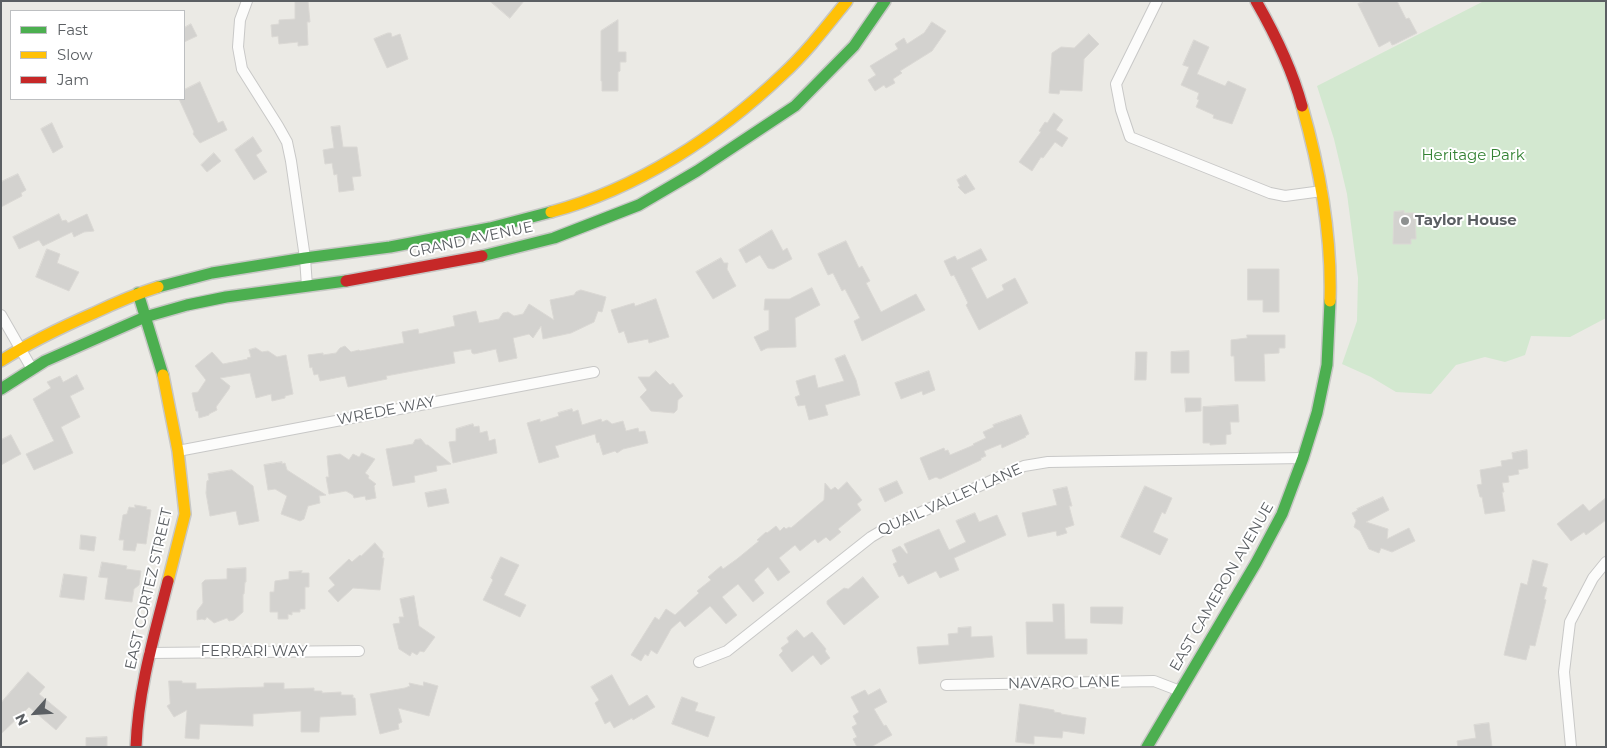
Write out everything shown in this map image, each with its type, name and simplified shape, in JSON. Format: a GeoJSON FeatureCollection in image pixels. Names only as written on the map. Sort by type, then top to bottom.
{"type":"FeatureCollection","features":[{"type":"Feature","properties":{"kind":"main road","name":"GRAND AVENUE"},"geometry":{"type":"LineString","coordinates":[[1,362],[20,349],[71,323],[138,293],[212,274],[306,258],[390,247],[490,228],[566,208],[612,191],[674,159],[741,111],[782,75],[816,39],[847,1]]}},
{"type":"Feature","properties":{"kind":"main road","name":"GRAND AVENUE"},"geometry":{"type":"LineString","coordinates":[[1,389],[45,361],[145,317],[187,305],[226,297],[306,286],[482,256],[554,238],[639,205],[697,171],[795,106],[854,46],[885,1]]}},
{"type":"Feature","properties":{"kind":"main road","name":"EAST CAMERON AVENUE"},"geometry":{"type":"LineString","coordinates":[[1148,747],[1256,563],[1282,514],[1303,458],[1317,413],[1327,365],[1331,268],[1322,191],[1311,136],[1295,80],[1256,1]]}},
{"type":"Feature","properties":{"kind":"main road","name":"EAST CORTEZ STREET"},"geometry":{"type":"LineString","coordinates":[[136,747],[137,724],[149,653],[185,514],[178,451],[165,381],[138,293]]}},
{"type":"Feature","properties":{"kind":"street"},"geometry":{"type":"LineString","coordinates":[[247,1],[240,20],[238,47],[242,69],[287,142],[306,258],[306,286]]}},
{"type":"Feature","properties":{"kind":"street"},"geometry":{"type":"LineString","coordinates":[[1157,1],[1116,84],[1121,110],[1130,137],[1284,196],[1322,191]]}},
{"type":"Feature","properties":{"kind":"street"},"geometry":{"type":"LineString","coordinates":[[1,315],[32,369]]}},
{"type":"Feature","properties":{"kind":"street","name":"WREDE WAY"},"geometry":{"type":"LineString","coordinates":[[178,451],[594,372]]}},
{"type":"Feature","properties":{"kind":"street","name":"QUAIL VALLEY LANE"},"geometry":{"type":"LineString","coordinates":[[699,662],[727,651],[871,537],[888,527],[1024,466],[1048,462],[1303,458]]}},
{"type":"Feature","properties":{"kind":"street"},"geometry":{"type":"LineString","coordinates":[[1571,747],[1564,672],[1570,622],[1592,578],[1606,562]]}},
{"type":"Feature","properties":{"kind":"street","name":"FERRARI WAY"},"geometry":{"type":"LineString","coordinates":[[149,653],[359,651]]}},
{"type":"Feature","properties":{"kind":"street","name":"NAVARO LANE"},"geometry":{"type":"LineString","coordinates":[[946,685],[1154,681],[1180,691]]}},
{"type":"Feature","properties":{"kind":"green space","name":"Heritage Park"},"geometry":{"type":"Polygon","coordinates":[[[1484,1],[1606,1],[1606,318],[1570,337],[1531,336],[1525,355],[1505,362],[1485,357],[1456,365],[1431,394],[1396,392],[1371,377],[1342,364],[1357,321],[1358,278],[1347,194],[1334,139],[1317,86],[1484,1]]]}},
{"type":"Feature","properties":{"kind":"building"},"geometry":{"type":"Polygon","coordinates":[[[308,1],[310,22],[307,22],[308,45],[298,46],[298,42],[279,44],[278,36],[272,37],[271,25],[279,24],[279,20],[295,19],[295,2],[308,1]]]}},
{"type":"Feature","properties":{"kind":"building"},"geometry":{"type":"Polygon","coordinates":[[[490,1],[524,1],[510,18],[490,1]]]}},
{"type":"Feature","properties":{"kind":"building"},"geometry":{"type":"Polygon","coordinates":[[[1365,1],[1397,1],[1406,19],[1409,18],[1417,33],[1395,44],[1392,45],[1390,41],[1379,47],[1358,4],[1365,1]]]}},
{"type":"Feature","properties":{"kind":"building"},"geometry":{"type":"Polygon","coordinates":[[[618,20],[618,52],[626,52],[626,62],[620,62],[618,91],[602,91],[601,31],[618,20]]]}},
{"type":"Feature","properties":{"kind":"building"},"geometry":{"type":"Polygon","coordinates":[[[932,22],[946,31],[932,51],[900,71],[902,73],[893,79],[895,83],[886,88],[884,85],[875,91],[868,80],[876,75],[870,66],[898,49],[895,44],[904,38],[907,44],[924,33],[932,22]]]}},
{"type":"Feature","properties":{"kind":"building"},"geometry":{"type":"Polygon","coordinates":[[[191,24],[197,36],[185,42],[185,27],[191,24]]]}},
{"type":"Feature","properties":{"kind":"building"},"geometry":{"type":"Polygon","coordinates":[[[391,33],[392,37],[400,34],[408,59],[387,68],[374,39],[391,33]]]}},
{"type":"Feature","properties":{"kind":"building"},"geometry":{"type":"Polygon","coordinates":[[[1089,34],[1099,44],[1084,59],[1082,91],[1060,90],[1059,94],[1049,93],[1052,53],[1061,47],[1074,48],[1089,34]]]}},
{"type":"Feature","properties":{"kind":"building"},"geometry":{"type":"Polygon","coordinates":[[[1194,40],[1209,47],[1197,74],[1225,86],[1228,81],[1246,89],[1232,124],[1213,118],[1214,115],[1196,107],[1199,93],[1181,85],[1189,67],[1183,65],[1194,40]]]}},
{"type":"Feature","properties":{"kind":"building"},"geometry":{"type":"Polygon","coordinates":[[[200,82],[218,123],[223,121],[227,130],[200,143],[193,134],[194,132],[179,100],[185,100],[185,90],[200,82]]]}},
{"type":"Feature","properties":{"kind":"building"},"geometry":{"type":"Polygon","coordinates":[[[1054,113],[1063,120],[1056,130],[1068,138],[1062,147],[1055,142],[1043,158],[1041,157],[1032,171],[1019,162],[1041,132],[1039,131],[1045,122],[1047,123],[1054,113]]]}},
{"type":"Feature","properties":{"kind":"building"},"geometry":{"type":"Polygon","coordinates":[[[52,123],[63,147],[53,153],[41,129],[52,123]]]}},
{"type":"Feature","properties":{"kind":"building"},"geometry":{"type":"Polygon","coordinates":[[[340,126],[343,147],[357,147],[361,176],[352,177],[354,190],[339,192],[337,174],[334,175],[332,163],[325,164],[323,150],[334,148],[331,127],[340,126]]]}},
{"type":"Feature","properties":{"kind":"building"},"geometry":{"type":"Polygon","coordinates":[[[253,137],[262,151],[256,155],[267,172],[254,180],[235,150],[253,137]]]}},
{"type":"Feature","properties":{"kind":"building"},"geometry":{"type":"Polygon","coordinates":[[[214,153],[221,161],[207,172],[201,165],[214,153]]]}},
{"type":"Feature","properties":{"kind":"building"},"geometry":{"type":"Polygon","coordinates":[[[18,174],[26,190],[21,193],[22,196],[1,207],[1,182],[18,174]]]}},
{"type":"Feature","properties":{"kind":"building"},"geometry":{"type":"Polygon","coordinates":[[[966,175],[975,189],[965,194],[958,187],[960,186],[957,180],[966,175]]]}},
{"type":"Feature","properties":{"kind":"building","name":"Taylor House"},"geometry":{"type":"Polygon","coordinates":[[[1404,211],[1404,213],[1415,213],[1416,239],[1411,239],[1411,244],[1393,244],[1394,212],[1404,211]]]}},
{"type":"Feature","properties":{"kind":"building"},"geometry":{"type":"Polygon","coordinates":[[[59,214],[62,221],[66,220],[68,223],[87,214],[94,231],[84,232],[74,237],[72,232],[43,246],[39,240],[19,249],[13,237],[59,214]]]}},
{"type":"Feature","properties":{"kind":"building"},"geometry":{"type":"Polygon","coordinates":[[[772,230],[783,251],[787,248],[792,259],[773,269],[768,268],[760,255],[746,263],[739,250],[772,230]]]}},
{"type":"Feature","properties":{"kind":"building"},"geometry":{"type":"Polygon","coordinates":[[[846,241],[859,268],[862,266],[870,281],[866,283],[881,312],[916,294],[925,310],[862,341],[854,321],[860,318],[845,289],[842,291],[833,273],[828,275],[818,254],[846,241]]]}},
{"type":"Feature","properties":{"kind":"building"},"geometry":{"type":"Polygon","coordinates":[[[47,249],[60,254],[57,263],[79,272],[69,291],[36,277],[47,249]]]}},
{"type":"Feature","properties":{"kind":"building"},"geometry":{"type":"Polygon","coordinates":[[[981,249],[987,260],[971,268],[987,299],[1004,290],[1002,285],[1015,278],[1028,303],[979,330],[954,275],[951,276],[944,261],[955,256],[957,260],[981,249]]]}},
{"type":"Feature","properties":{"kind":"building"},"geometry":{"type":"Polygon","coordinates":[[[721,258],[724,263],[728,263],[727,269],[736,286],[713,299],[696,272],[721,258]]]}},
{"type":"Feature","properties":{"kind":"building"},"geometry":{"type":"Polygon","coordinates":[[[1248,269],[1279,269],[1279,312],[1263,312],[1263,300],[1248,300],[1248,269]]]}},
{"type":"Feature","properties":{"kind":"building"},"geometry":{"type":"Polygon","coordinates":[[[812,288],[820,305],[795,318],[796,347],[767,348],[761,351],[754,337],[769,330],[769,310],[764,310],[765,299],[789,299],[812,288]]]}},
{"type":"Feature","properties":{"kind":"building"},"geometry":{"type":"Polygon","coordinates":[[[581,290],[606,297],[602,312],[598,311],[594,322],[571,333],[543,339],[541,326],[533,338],[529,334],[513,338],[517,358],[499,362],[496,349],[474,354],[471,349],[453,352],[455,363],[386,376],[387,379],[348,387],[345,376],[320,381],[318,374],[314,375],[312,367],[310,368],[308,355],[336,353],[345,346],[351,352],[404,343],[402,332],[418,329],[419,334],[455,326],[453,316],[476,311],[479,323],[499,319],[503,313],[508,312],[514,316],[523,314],[529,304],[554,320],[550,300],[574,295],[581,290]]]}},
{"type":"Feature","properties":{"kind":"building"},"geometry":{"type":"Polygon","coordinates":[[[656,299],[669,337],[649,343],[648,339],[628,343],[624,331],[619,333],[611,310],[634,303],[635,306],[656,299]]]}},
{"type":"Feature","properties":{"kind":"building"},"geometry":{"type":"Polygon","coordinates":[[[1247,335],[1285,335],[1285,348],[1279,348],[1279,353],[1264,354],[1265,381],[1235,381],[1234,356],[1231,356],[1231,340],[1247,338],[1247,335]]]}},
{"type":"Feature","properties":{"kind":"building"},"geometry":{"type":"Polygon","coordinates":[[[256,348],[262,352],[268,351],[277,357],[286,355],[293,394],[272,401],[271,394],[256,398],[250,373],[220,378],[230,386],[229,389],[216,407],[217,410],[199,418],[192,393],[198,392],[206,380],[195,366],[212,352],[223,364],[248,359],[251,357],[249,350],[256,348]]]}},
{"type":"Feature","properties":{"kind":"building"},"geometry":{"type":"Polygon","coordinates":[[[1189,351],[1189,373],[1171,373],[1171,352],[1189,351]]]}},
{"type":"Feature","properties":{"kind":"building"},"geometry":{"type":"Polygon","coordinates":[[[1136,352],[1147,352],[1146,380],[1135,380],[1136,352]]]}},
{"type":"Feature","properties":{"kind":"building"},"geometry":{"type":"Polygon","coordinates":[[[845,355],[856,380],[860,395],[825,405],[828,415],[809,420],[805,405],[798,406],[795,397],[800,395],[796,381],[815,375],[818,388],[844,381],[835,359],[845,355]]]}},
{"type":"Feature","properties":{"kind":"building"},"geometry":{"type":"Polygon","coordinates":[[[656,371],[670,385],[673,383],[683,396],[678,400],[677,410],[674,413],[651,411],[640,397],[647,390],[638,377],[649,377],[656,371]]]}},
{"type":"Feature","properties":{"kind":"building"},"geometry":{"type":"Polygon","coordinates":[[[929,371],[935,390],[923,395],[922,391],[901,399],[895,383],[929,371]]]}},
{"type":"Feature","properties":{"kind":"building"},"geometry":{"type":"Polygon","coordinates":[[[77,375],[84,389],[70,396],[80,417],[61,427],[73,453],[34,470],[26,454],[54,441],[33,399],[51,388],[47,382],[60,376],[63,382],[77,375]]]}},
{"type":"Feature","properties":{"kind":"building"},"geometry":{"type":"Polygon","coordinates":[[[1185,398],[1201,398],[1201,411],[1186,412],[1185,398]]]}},
{"type":"Feature","properties":{"kind":"building"},"geometry":{"type":"Polygon","coordinates":[[[1238,405],[1239,422],[1230,422],[1231,434],[1226,435],[1226,444],[1210,445],[1210,443],[1203,443],[1203,407],[1238,405]]]}},
{"type":"Feature","properties":{"kind":"building"},"geometry":{"type":"Polygon","coordinates":[[[572,409],[573,412],[578,410],[582,425],[601,419],[602,422],[607,420],[612,424],[623,421],[626,431],[638,428],[639,432],[645,431],[648,443],[623,449],[617,453],[615,451],[603,455],[595,434],[555,446],[559,457],[539,463],[527,423],[540,419],[540,422],[559,416],[558,413],[572,409]]]}},
{"type":"Feature","properties":{"kind":"building"},"geometry":{"type":"Polygon","coordinates":[[[1021,415],[1029,434],[1026,437],[1002,448],[1001,444],[984,451],[986,456],[981,458],[981,460],[940,479],[936,477],[929,480],[920,458],[944,448],[945,451],[948,450],[950,455],[974,445],[986,438],[983,432],[994,427],[993,425],[1021,415]]]}},
{"type":"Feature","properties":{"kind":"building"},"geometry":{"type":"Polygon","coordinates":[[[473,424],[474,427],[479,426],[480,433],[487,431],[489,441],[495,439],[497,453],[453,463],[449,442],[456,441],[456,429],[473,424]]]}},
{"type":"Feature","properties":{"kind":"building"},"geometry":{"type":"Polygon","coordinates":[[[11,435],[21,454],[1,465],[1,440],[11,435]]]}},
{"type":"Feature","properties":{"kind":"building"},"geometry":{"type":"Polygon","coordinates":[[[421,439],[451,464],[436,466],[437,471],[414,476],[415,482],[393,486],[386,449],[413,444],[415,440],[421,439]]]}},
{"type":"Feature","properties":{"kind":"building"},"geometry":{"type":"Polygon","coordinates":[[[1527,450],[1528,468],[1518,470],[1519,474],[1508,476],[1509,482],[1502,483],[1505,511],[1485,514],[1482,497],[1480,497],[1477,485],[1482,484],[1480,470],[1502,466],[1501,461],[1513,459],[1512,453],[1527,450]]]}},
{"type":"Feature","properties":{"kind":"building"},"geometry":{"type":"Polygon","coordinates":[[[362,453],[375,459],[365,473],[376,484],[374,486],[376,498],[366,500],[365,496],[354,498],[353,495],[346,491],[329,494],[326,477],[329,477],[327,456],[340,454],[349,460],[353,454],[359,457],[362,453]]]}},
{"type":"Feature","properties":{"kind":"building"},"geometry":{"type":"Polygon","coordinates":[[[282,462],[282,464],[285,463],[287,470],[326,495],[319,496],[320,503],[308,506],[304,519],[300,521],[281,514],[287,496],[275,489],[268,490],[264,465],[282,462]]]}},
{"type":"Feature","properties":{"kind":"building"},"geometry":{"type":"Polygon","coordinates":[[[232,470],[253,486],[259,521],[239,525],[236,511],[210,516],[206,493],[207,481],[209,480],[208,474],[232,470]]]}},
{"type":"Feature","properties":{"kind":"building"},"geometry":{"type":"Polygon","coordinates":[[[897,481],[903,493],[885,502],[879,489],[897,481]]]}},
{"type":"Feature","properties":{"kind":"building"},"geometry":{"type":"Polygon","coordinates":[[[847,482],[862,500],[857,504],[861,510],[838,529],[841,532],[830,541],[826,537],[818,543],[815,539],[800,551],[795,545],[779,558],[790,572],[778,581],[768,567],[754,580],[764,593],[753,602],[738,584],[722,597],[737,615],[726,624],[710,606],[685,627],[680,621],[671,629],[657,654],[651,650],[648,656],[645,654],[641,661],[631,655],[655,617],[659,620],[666,609],[675,615],[699,593],[697,591],[711,580],[708,577],[721,566],[723,569],[737,559],[759,541],[757,540],[766,532],[776,526],[780,531],[784,527],[786,529],[791,528],[824,500],[825,483],[831,490],[835,487],[838,490],[847,482]]]}},
{"type":"Feature","properties":{"kind":"building"},"geometry":{"type":"Polygon","coordinates":[[[1145,486],[1172,498],[1165,514],[1162,512],[1153,532],[1168,539],[1160,555],[1121,537],[1145,486]]]}},
{"type":"Feature","properties":{"kind":"building"},"geometry":{"type":"Polygon","coordinates":[[[1067,487],[1074,525],[1065,528],[1067,533],[1057,536],[1056,531],[1028,537],[1022,513],[1057,505],[1053,490],[1067,487]]]}},
{"type":"Feature","properties":{"kind":"building"},"geometry":{"type":"Polygon","coordinates":[[[446,489],[449,503],[428,507],[425,493],[446,489]]]}},
{"type":"Feature","properties":{"kind":"building"},"geometry":{"type":"Polygon","coordinates":[[[1383,497],[1389,510],[1366,522],[1388,529],[1387,539],[1409,528],[1415,541],[1392,552],[1381,548],[1379,553],[1369,549],[1360,531],[1354,527],[1356,521],[1352,513],[1383,497]]]}},
{"type":"Feature","properties":{"kind":"building"},"geometry":{"type":"Polygon","coordinates":[[[1606,498],[1606,520],[1586,535],[1584,532],[1571,541],[1557,524],[1583,504],[1589,511],[1606,498]]]}},
{"type":"Feature","properties":{"kind":"building"},"geometry":{"type":"Polygon","coordinates":[[[135,505],[147,507],[146,509],[151,510],[146,544],[137,543],[135,551],[123,550],[124,540],[119,540],[123,515],[127,514],[129,507],[135,508],[135,505]]]}},
{"type":"Feature","properties":{"kind":"building"},"geometry":{"type":"Polygon","coordinates":[[[975,513],[979,522],[997,515],[1006,535],[954,558],[959,570],[940,578],[936,571],[908,584],[903,575],[899,577],[893,564],[897,562],[892,550],[900,546],[907,554],[904,544],[939,529],[949,550],[966,542],[956,521],[975,513]]]}},
{"type":"Feature","properties":{"kind":"building"},"geometry":{"type":"Polygon","coordinates":[[[81,535],[96,537],[94,551],[80,549],[81,535]]]}},
{"type":"Feature","properties":{"kind":"building"},"geometry":{"type":"Polygon","coordinates":[[[375,543],[383,552],[382,558],[384,558],[380,590],[353,588],[338,602],[328,591],[335,585],[329,578],[349,559],[352,562],[375,543]]]}},
{"type":"Feature","properties":{"kind":"building"},"geometry":{"type":"Polygon","coordinates":[[[501,557],[519,565],[504,595],[526,605],[520,617],[483,600],[493,580],[491,578],[501,557]]]}},
{"type":"Feature","properties":{"kind":"building"},"geometry":{"type":"Polygon","coordinates":[[[1533,560],[1548,564],[1542,586],[1547,588],[1535,646],[1530,645],[1526,660],[1504,655],[1521,583],[1527,585],[1533,560]]]}},
{"type":"Feature","properties":{"kind":"building"},"geometry":{"type":"Polygon","coordinates":[[[102,562],[127,566],[126,569],[141,571],[139,585],[134,589],[132,602],[105,599],[108,578],[99,577],[102,562]]]}},
{"type":"Feature","properties":{"kind":"building"},"geometry":{"type":"Polygon","coordinates":[[[246,568],[243,612],[234,620],[229,621],[227,618],[214,623],[207,617],[205,620],[197,620],[197,611],[203,603],[202,583],[205,580],[227,579],[227,569],[246,568]]]}},
{"type":"Feature","properties":{"kind":"building"},"geometry":{"type":"Polygon","coordinates":[[[302,571],[301,573],[309,573],[309,587],[305,587],[305,609],[300,609],[300,612],[292,612],[292,615],[288,614],[288,619],[278,619],[278,612],[270,612],[270,592],[274,592],[275,581],[289,579],[289,572],[302,571]]]}},
{"type":"Feature","properties":{"kind":"building"},"geometry":{"type":"Polygon","coordinates":[[[64,574],[87,577],[84,600],[60,597],[64,574]]]}},
{"type":"Feature","properties":{"kind":"building"},"geometry":{"type":"Polygon","coordinates":[[[863,577],[879,597],[844,625],[827,604],[827,601],[844,588],[848,589],[863,577]]]}},
{"type":"Feature","properties":{"kind":"building"},"geometry":{"type":"Polygon","coordinates":[[[414,596],[419,626],[435,637],[424,652],[420,651],[417,655],[412,652],[410,656],[399,649],[393,624],[400,623],[399,617],[404,617],[400,599],[414,596]]]}},
{"type":"Feature","properties":{"kind":"building"},"geometry":{"type":"Polygon","coordinates":[[[1053,604],[1064,604],[1065,639],[1087,639],[1087,654],[1027,654],[1026,622],[1053,622],[1053,604]]]}},
{"type":"Feature","properties":{"kind":"building"},"geometry":{"type":"Polygon","coordinates":[[[1091,607],[1123,607],[1122,624],[1091,623],[1091,607]]]}},
{"type":"Feature","properties":{"kind":"building"},"geometry":{"type":"Polygon","coordinates":[[[971,627],[971,637],[992,636],[994,657],[919,664],[917,647],[949,645],[948,634],[958,633],[958,628],[971,627]]]}},
{"type":"Feature","properties":{"kind":"building"},"geometry":{"type":"Polygon","coordinates":[[[797,630],[804,638],[812,632],[826,649],[825,651],[830,658],[821,665],[813,655],[792,672],[779,655],[783,651],[781,648],[789,642],[787,638],[797,630]]]}},
{"type":"Feature","properties":{"kind":"building"},"geometry":{"type":"Polygon","coordinates":[[[28,672],[45,687],[39,694],[67,717],[56,730],[29,707],[1,734],[1,703],[28,672]]]}},
{"type":"Feature","properties":{"kind":"building"},"geometry":{"type":"Polygon","coordinates":[[[612,675],[629,706],[647,695],[655,707],[633,720],[632,718],[614,728],[610,721],[605,724],[595,703],[599,700],[591,687],[612,675]]]}},
{"type":"Feature","properties":{"kind":"building"},"geometry":{"type":"Polygon","coordinates":[[[169,681],[196,683],[196,689],[264,687],[264,683],[284,683],[284,689],[314,688],[314,691],[322,691],[322,693],[341,692],[341,695],[353,695],[353,698],[355,698],[356,715],[320,717],[319,732],[301,732],[301,711],[253,714],[253,726],[200,724],[199,739],[185,738],[187,710],[174,717],[167,706],[170,704],[169,681]]]}},
{"type":"Feature","properties":{"kind":"building"},"geometry":{"type":"Polygon","coordinates":[[[424,682],[438,686],[429,716],[398,708],[402,722],[398,724],[399,729],[380,734],[370,694],[405,688],[410,686],[409,683],[423,686],[424,682]]]}},
{"type":"Feature","properties":{"kind":"building"},"geometry":{"type":"Polygon","coordinates":[[[880,689],[887,702],[874,709],[892,735],[871,747],[857,747],[853,739],[857,737],[852,727],[857,724],[853,716],[859,712],[851,697],[865,690],[868,695],[880,689]]]}},
{"type":"Feature","properties":{"kind":"building"},"geometry":{"type":"Polygon","coordinates":[[[682,697],[698,703],[695,711],[715,717],[708,737],[672,724],[682,697]]]}},
{"type":"Feature","properties":{"kind":"building"},"geometry":{"type":"Polygon","coordinates":[[[1020,704],[1086,718],[1084,734],[1063,731],[1062,738],[1034,736],[1034,744],[1016,742],[1020,704]]]}},
{"type":"Feature","properties":{"kind":"building"},"geometry":{"type":"Polygon","coordinates":[[[1489,723],[1492,747],[1458,747],[1457,741],[1476,738],[1474,725],[1489,723]]]}},
{"type":"Feature","properties":{"kind":"building"},"geometry":{"type":"Polygon","coordinates":[[[107,737],[107,747],[86,747],[86,738],[107,737]]]}},
{"type":"Feature","properties":{"kind":"traffic: fast"},"geometry":{"type":"LineString","coordinates":[[482,256],[554,238],[639,205],[697,171],[795,106],[854,46],[885,1]]}},
{"type":"Feature","properties":{"kind":"traffic: fast"},"geometry":{"type":"LineString","coordinates":[[158,287],[212,273],[390,247],[490,228],[551,212]]}},
{"type":"Feature","properties":{"kind":"traffic: fast"},"geometry":{"type":"LineString","coordinates":[[1,389],[45,361],[145,317],[187,305],[226,297],[346,281]]}},
{"type":"Feature","properties":{"kind":"traffic: fast"},"geometry":{"type":"LineString","coordinates":[[138,293],[163,375]]}},
{"type":"Feature","properties":{"kind":"traffic: fast"},"geometry":{"type":"LineString","coordinates":[[1147,747],[1256,563],[1282,514],[1303,458],[1317,413],[1327,365],[1330,301]]}},
{"type":"Feature","properties":{"kind":"traffic: slow"},"geometry":{"type":"LineString","coordinates":[[551,212],[583,202],[645,175],[703,139],[731,119],[791,67],[816,40],[847,1]]}},
{"type":"Feature","properties":{"kind":"traffic: slow"},"geometry":{"type":"LineString","coordinates":[[1302,106],[1324,203],[1329,252],[1330,301]]}},
{"type":"Feature","properties":{"kind":"traffic: slow"},"geometry":{"type":"LineString","coordinates":[[1,361],[58,329],[118,302],[158,287]]}},
{"type":"Feature","properties":{"kind":"traffic: slow"},"geometry":{"type":"LineString","coordinates":[[163,375],[178,451],[185,514],[168,581]]}},
{"type":"Feature","properties":{"kind":"traffic: jam"},"geometry":{"type":"LineString","coordinates":[[1256,1],[1282,52],[1302,106]]}},
{"type":"Feature","properties":{"kind":"traffic: jam"},"geometry":{"type":"LineString","coordinates":[[346,281],[482,256]]}},
{"type":"Feature","properties":{"kind":"traffic: jam"},"geometry":{"type":"LineString","coordinates":[[136,747],[143,684],[168,581]]}},
{"type":"Feature","properties":{"kind":"place","name":"Taylor House"},"geometry":{"type":"Point","coordinates":[1405,221]}}]}
